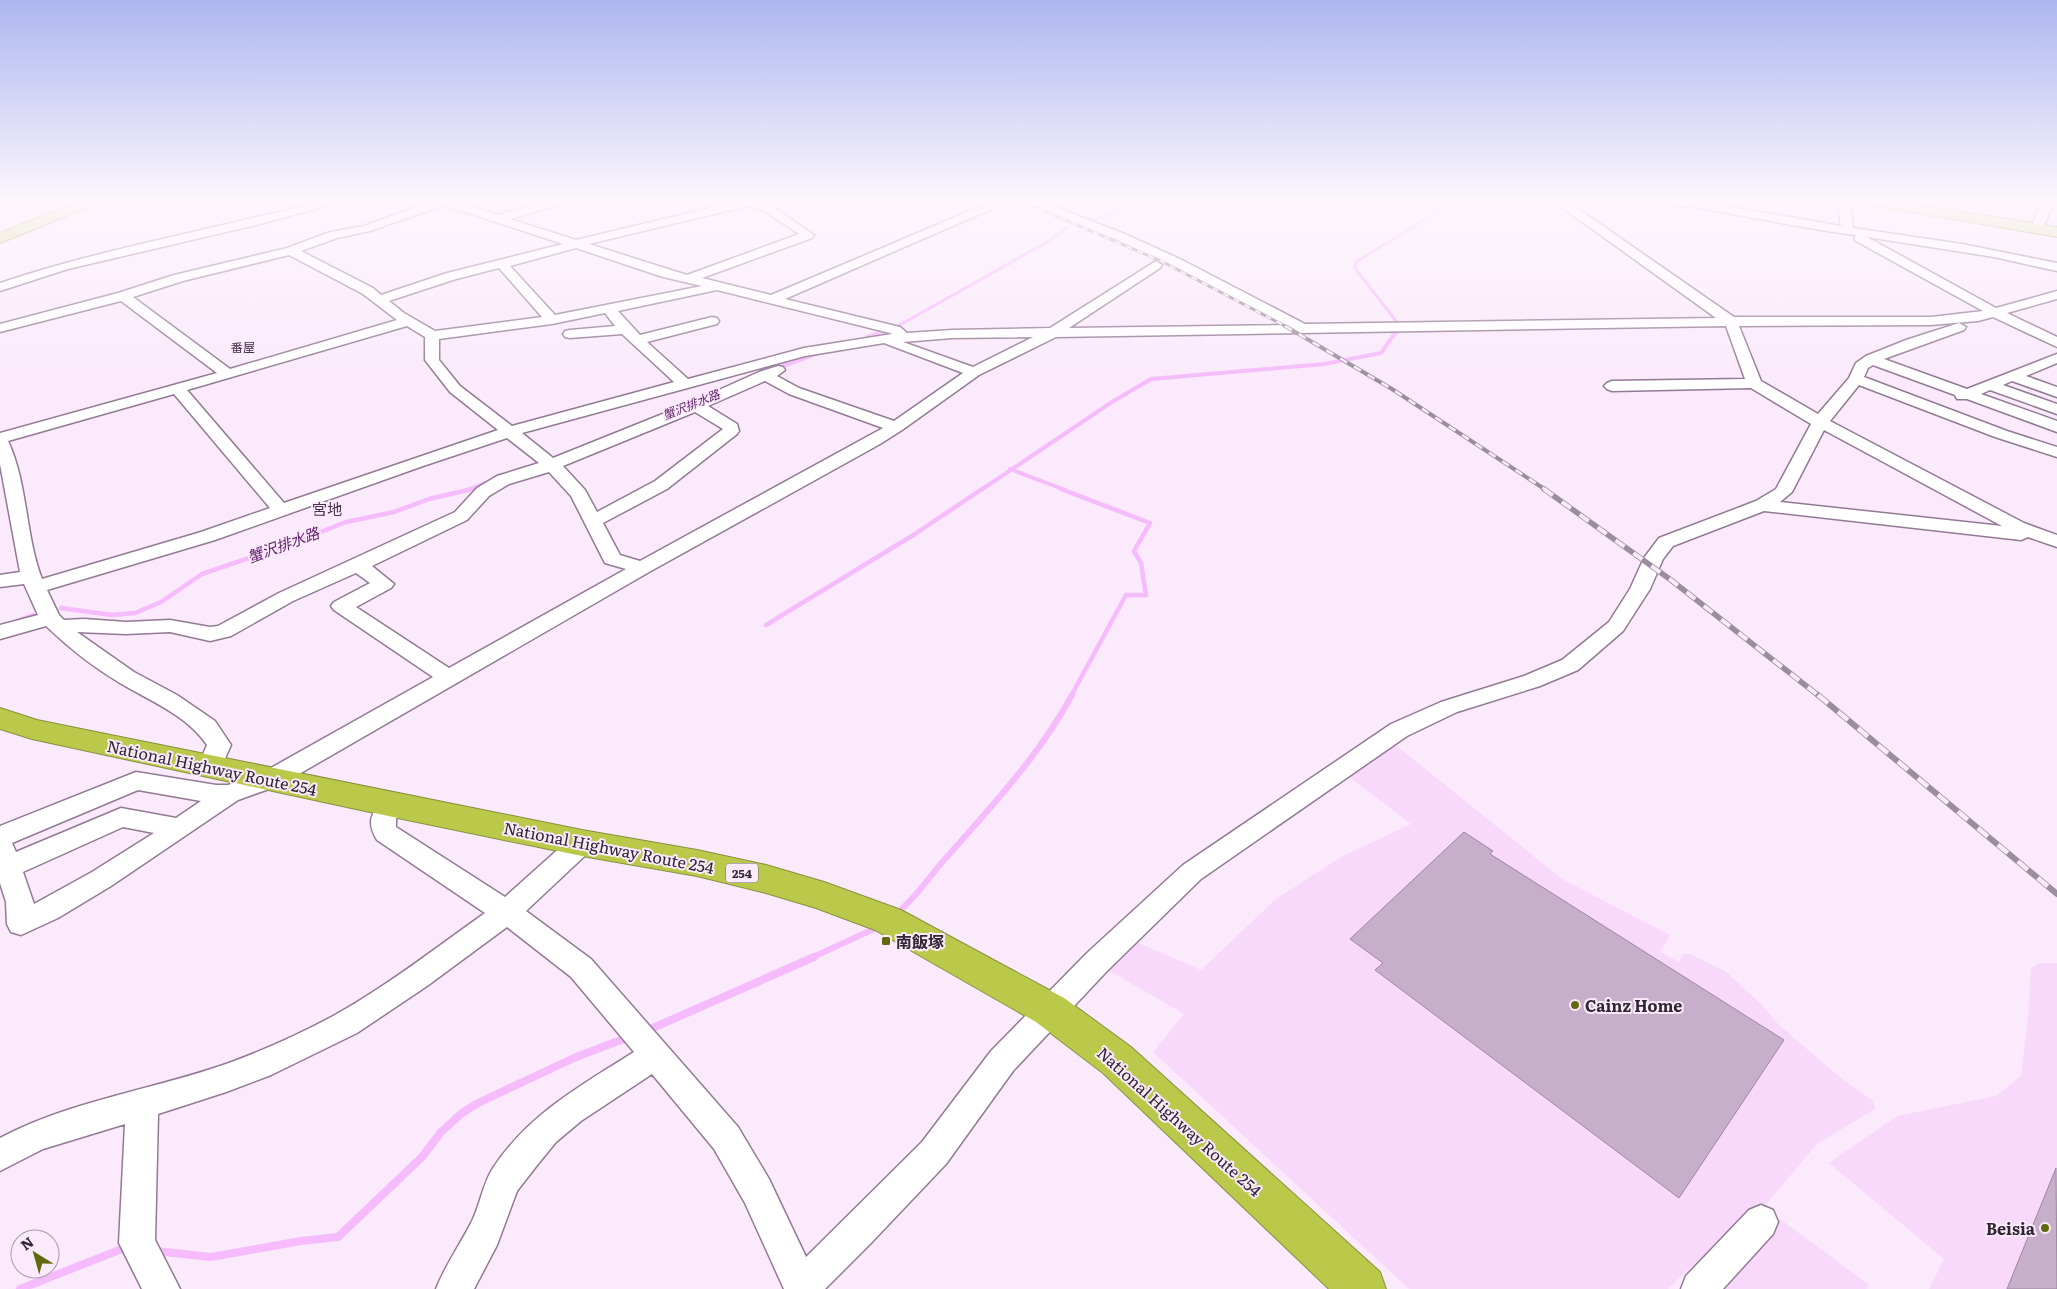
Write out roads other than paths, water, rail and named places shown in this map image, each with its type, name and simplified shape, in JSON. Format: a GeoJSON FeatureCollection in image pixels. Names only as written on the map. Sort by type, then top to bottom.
{"type":"FeatureCollection","features":[{"type":"Feature","properties":{"kind":"highway","name":"National Highway Route 254"},"geometry":{"type":"LineString","coordinates":[[0,718],[32,729],[219,780],[271,779],[582,843],[696,863],[766,879],[824,896],[888,920],[1050,1010],[1117,1060],[1363,1289]]}},
{"type":"Feature","properties":{"kind":"street"},"geometry":{"type":"LineString","coordinates":[[0,287],[64,266],[92,259]]}},
{"type":"Feature","properties":{"kind":"street"},"geometry":{"type":"LineString","coordinates":[[0,328],[123,296],[179,278],[256,259]]}},
{"type":"Feature","properties":{"kind":"street"},"geometry":{"type":"LineString","coordinates":[[306,259],[368,291],[399,316],[422,328],[432,336],[552,320],[718,287]]}},
{"type":"Feature","properties":{"kind":"street"},"geometry":{"type":"LineString","coordinates":[[379,300],[452,276],[521,259]]}},
{"type":"Feature","properties":{"kind":"street"},"geometry":{"type":"LineString","coordinates":[[625,259],[688,280],[895,330],[903,337]]}},
{"type":"Feature","properties":{"kind":"street"},"geometry":{"type":"LineString","coordinates":[[688,280],[744,259]]}},
{"type":"Feature","properties":{"kind":"street"},"geometry":{"type":"LineString","coordinates":[[771,300],[865,259]]}},
{"type":"Feature","properties":{"kind":"street"},"geometry":{"type":"LineString","coordinates":[[1170,259],[1305,329]]}},
{"type":"Feature","properties":{"kind":"street"},"geometry":{"type":"LineString","coordinates":[[1643,259],[1731,322],[1754,383]]}},
{"type":"Feature","properties":{"kind":"street"},"geometry":{"type":"LineString","coordinates":[[1899,259],[1996,313],[2057,343]]}},
{"type":"Feature","properties":{"kind":"street"},"geometry":{"type":"LineString","coordinates":[[2023,259],[2057,266]]}},
{"type":"Feature","properties":{"kind":"street"},"geometry":{"type":"LineString","coordinates":[[502,264],[552,320]]}},
{"type":"Feature","properties":{"kind":"street"},"geometry":{"type":"LineString","coordinates":[[271,779],[642,568],[896,427],[974,372],[1052,333],[1156,265]]}},
{"type":"Feature","properties":{"kind":"street"},"geometry":{"type":"LineString","coordinates":[[0,581],[33,582],[208,536],[416,462],[509,432],[804,352],[846,344],[903,337],[1052,333],[1955,320],[1996,313],[2057,295]]}},
{"type":"Feature","properties":{"kind":"street"},"geometry":{"type":"LineString","coordinates":[[123,296],[228,374]]}},
{"type":"Feature","properties":{"kind":"street"},"geometry":{"type":"LineString","coordinates":[[608,308],[625,329],[685,384]]}},
{"type":"Feature","properties":{"kind":"street"},"geometry":{"type":"LineString","coordinates":[[393,805],[382,818],[382,827],[386,833],[533,930],[581,968],[726,1138],[757,1192],[802,1288],[934,1153],[1002,1061],[1097,962],[1192,872],[1399,730],[1449,707],[1532,681],[1570,664],[1616,626],[1640,589],[1654,558],[1666,542],[1762,505],[1783,492],[1820,422],[1856,379],[1861,366],[1871,359],[1964,324],[1955,320]]}},
{"type":"Feature","properties":{"kind":"street"},"geometry":{"type":"LineString","coordinates":[[0,438],[375,333],[409,321]]}},
{"type":"Feature","properties":{"kind":"street"},"geometry":{"type":"LineString","coordinates":[[638,340],[712,321]]}},
{"type":"Feature","properties":{"kind":"street"},"geometry":{"type":"LineString","coordinates":[[570,334],[625,329]]}},
{"type":"Feature","properties":{"kind":"street"},"geometry":{"type":"LineString","coordinates":[[432,336],[432,360],[455,389],[552,465],[579,494],[612,558],[642,568]]}},
{"type":"Feature","properties":{"kind":"street"},"geometry":{"type":"LineString","coordinates":[[882,339],[974,372]]}},
{"type":"Feature","properties":{"kind":"street"},"geometry":{"type":"LineString","coordinates":[[0,632],[55,622],[126,628],[170,626],[210,634],[224,631],[286,596],[358,565],[461,516],[483,492],[503,480],[552,465],[569,456],[696,406],[764,375],[830,352],[846,344]]}},
{"type":"Feature","properties":{"kind":"street"},"geometry":{"type":"LineString","coordinates":[[1932,408],[2057,358]]}},
{"type":"Feature","properties":{"kind":"street"},"geometry":{"type":"LineString","coordinates":[[1871,359],[2057,427]]}},
{"type":"Feature","properties":{"kind":"street"},"geometry":{"type":"LineString","coordinates":[[764,375],[794,391],[896,427]]}},
{"type":"Feature","properties":{"kind":"street"},"geometry":{"type":"LineString","coordinates":[[2012,376],[2057,392]]}},
{"type":"Feature","properties":{"kind":"street"},"geometry":{"type":"LineString","coordinates":[[1856,379],[2025,443],[2057,452]]}},
{"type":"Feature","properties":{"kind":"street"},"geometry":{"type":"LineString","coordinates":[[1612,386],[1754,383],[1820,422],[2031,533],[2057,541]]}},
{"type":"Feature","properties":{"kind":"street"},"geometry":{"type":"LineString","coordinates":[[1989,385],[2057,409]]}},
{"type":"Feature","properties":{"kind":"street"},"geometry":{"type":"LineString","coordinates":[[178,389],[280,509]]}},
{"type":"Feature","properties":{"kind":"street"},"geometry":{"type":"LineString","coordinates":[[593,521],[661,485],[731,431],[730,427],[696,406]]}},
{"type":"Feature","properties":{"kind":"street"},"geometry":{"type":"LineString","coordinates":[[0,442],[9,465],[7,494],[33,582],[55,622],[70,638],[126,677],[169,700],[207,727],[218,745],[219,780],[216,794],[136,781],[0,837]]}},
{"type":"Feature","properties":{"kind":"street"},"geometry":{"type":"LineString","coordinates":[[2025,443],[2057,444]]}},
{"type":"Feature","properties":{"kind":"street"},"geometry":{"type":"LineString","coordinates":[[1762,505],[2023,534],[2031,533]]}},
{"type":"Feature","properties":{"kind":"street"},"geometry":{"type":"LineString","coordinates":[[358,565],[384,584],[341,606],[449,678]]}},
{"type":"Feature","properties":{"kind":"street"},"geometry":{"type":"LineString","coordinates":[[180,828],[121,818],[4,855],[20,902],[21,924],[52,908],[131,861],[180,828],[219,780]]}},
{"type":"Feature","properties":{"kind":"street"},"geometry":{"type":"LineString","coordinates":[[0,1155],[36,1136],[142,1102],[226,1078],[252,1068],[346,1024],[417,977],[507,912],[582,843]]}},
{"type":"Feature","properties":{"kind":"street"},"geometry":{"type":"LineString","coordinates":[[454,1289],[485,1233],[504,1181],[526,1153],[545,1131],[570,1110],[655,1055]]}},
{"type":"Feature","properties":{"kind":"street"},"geometry":{"type":"LineString","coordinates":[[142,1102],[137,1243],[162,1289]]}},
{"type":"Feature","properties":{"kind":"street"},"geometry":{"type":"LineString","coordinates":[[1699,1289],[1761,1222]]}},
{"type":"Feature","properties":{"kind":"waterway","name":"蟹沢排水路"},"geometry":{"type":"LineString","coordinates":[[896,327],[1017,259]]}},
{"type":"Feature","properties":{"kind":"waterway"},"geometry":{"type":"LineString","coordinates":[[1361,259],[1356,262],[1355,267],[1357,271],[1400,326]]}},
{"type":"Feature","properties":{"kind":"waterway"},"geometry":{"type":"LineString","coordinates":[[1011,470],[1112,402],[1151,379],[1324,364],[1381,353],[1400,326]]}},
{"type":"Feature","properties":{"kind":"waterway","name":"蟹沢排水路"},"geometry":{"type":"LineString","coordinates":[[867,337],[888,330]]}},
{"type":"Feature","properties":{"kind":"waterway","name":"蟹沢排水路"},"geometry":{"type":"LineString","coordinates":[[775,369],[821,352]]}},
{"type":"Feature","properties":{"kind":"waterway","name":"蟹沢排水路"},"geometry":{"type":"LineString","coordinates":[[468,490],[523,468]]}},
{"type":"Feature","properties":{"kind":"waterway"},"geometry":{"type":"LineString","coordinates":[[981,490],[1011,470]]}},
{"type":"Feature","properties":{"kind":"waterway"},"geometry":{"type":"LineString","coordinates":[[1011,470],[1065,490]]}},
{"type":"Feature","properties":{"kind":"waterway"},"geometry":{"type":"LineString","coordinates":[[766,625],[915,534],[982,489]]}},
{"type":"Feature","properties":{"kind":"waterway"},"geometry":{"type":"LineString","coordinates":[[1061,489],[1150,523],[1134,551],[1141,563],[1146,595],[1126,595],[1071,696]]}},
{"type":"Feature","properties":{"kind":"waterway","name":"蟹沢排水路"},"geometry":{"type":"LineString","coordinates":[[61,608],[112,615],[135,613],[161,602],[202,574],[293,543],[346,522],[394,512],[429,499],[468,490]]}},
{"type":"Feature","properties":{"kind":"waterway","name":"蟹沢排水路"},"geometry":{"type":"LineString","coordinates":[[17,621],[33,615]]}},
{"type":"Feature","properties":{"kind":"waterway"},"geometry":{"type":"LineString","coordinates":[[897,913],[916,894],[997,800],[1045,739],[1072,695]]}},
{"type":"Feature","properties":{"kind":"waterway"},"geometry":{"type":"LineString","coordinates":[[811,958],[878,927]]}},
{"type":"Feature","properties":{"kind":"waterway"},"geometry":{"type":"LineString","coordinates":[[646,1031],[814,957]]}},
{"type":"Feature","properties":{"kind":"waterway"},"geometry":{"type":"LineString","coordinates":[[155,1251],[211,1257],[301,1241],[338,1237],[422,1157],[441,1132],[462,1113],[478,1103],[576,1057],[629,1037]]}},
{"type":"Feature","properties":{"kind":"waterway"},"geometry":{"type":"LineString","coordinates":[[20,1289],[127,1247]]}},
{"type":"Feature","properties":{"kind":"railway"},"geometry":{"type":"LineString","coordinates":[[1157,259],[1287,327]]}},
{"type":"Feature","properties":{"kind":"railway"},"geometry":{"type":"LineString","coordinates":[[1285,326],[1392,389],[1546,490]]}},
{"type":"Feature","properties":{"kind":"railway"},"geometry":{"type":"LineString","coordinates":[[1544,489],[1671,580],[1819,696]]}},
{"type":"Feature","properties":{"kind":"railway"},"geometry":{"type":"LineString","coordinates":[[1818,695],[2057,894]]}},
{"type":"Feature","properties":{"kind":"place","name":"南飯塚"},"geometry":{"type":"Point","coordinates":[886,941]}},
{"type":"Feature","properties":{"kind":"place","name":"Cainz Home"},"geometry":{"type":"Point","coordinates":[1575,1005]}},
{"type":"Feature","properties":{"kind":"place","name":"Beisia"},"geometry":{"type":"Point","coordinates":[2045,1228]}},
{"type":"Feature","properties":{"kind":"district","name":"番屋"},"geometry":{"type":"Point","coordinates":[243,347]}},
{"type":"Feature","properties":{"kind":"district","name":"宮地"},"geometry":{"type":"Point","coordinates":[327,508]}}]}
